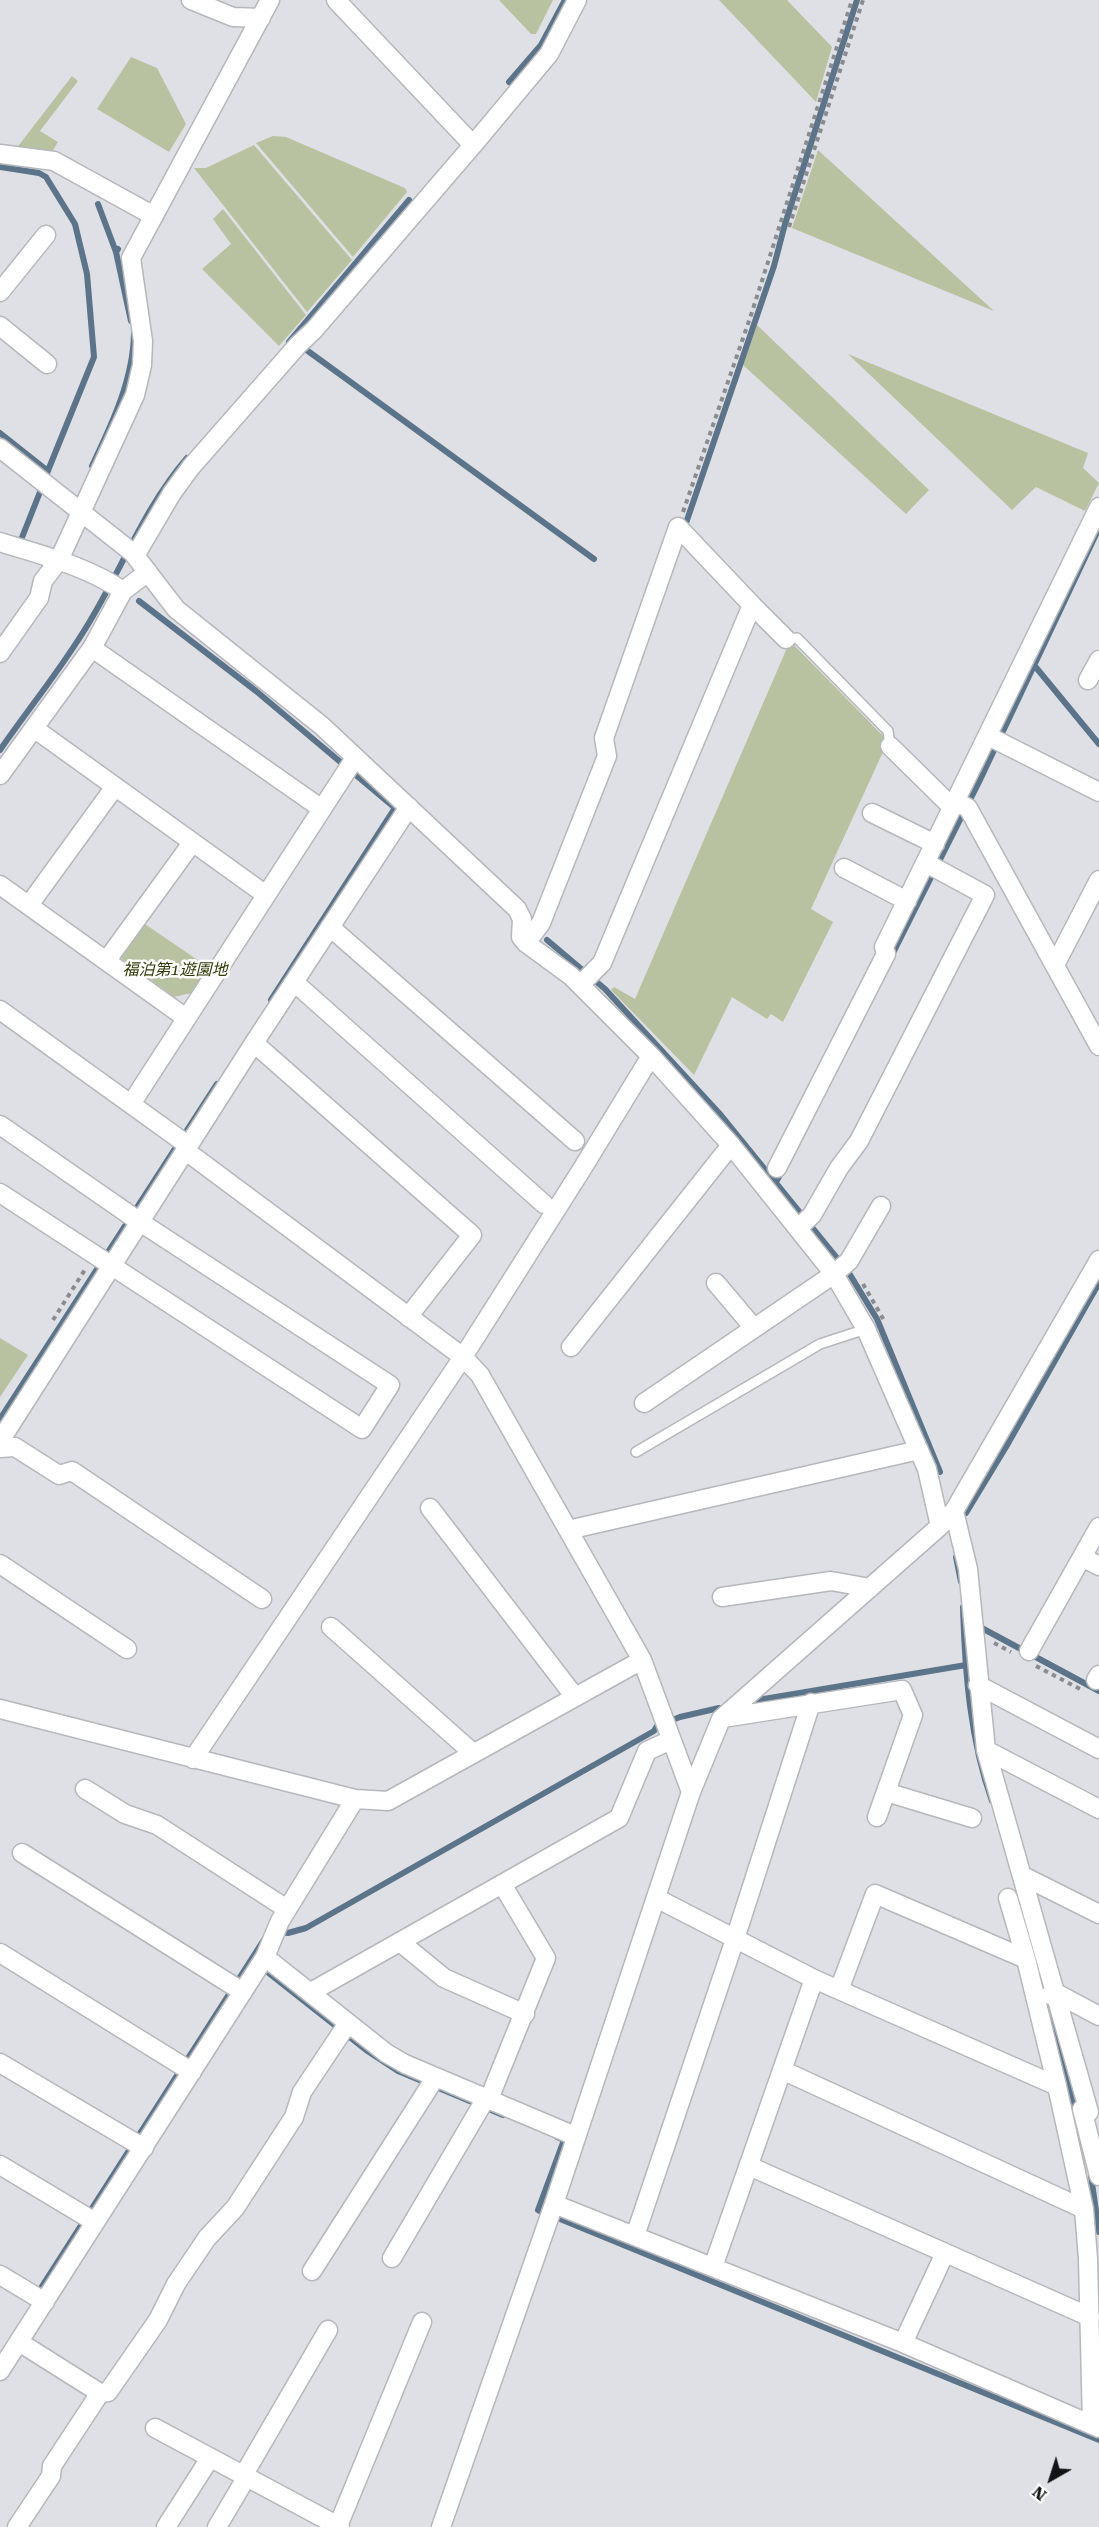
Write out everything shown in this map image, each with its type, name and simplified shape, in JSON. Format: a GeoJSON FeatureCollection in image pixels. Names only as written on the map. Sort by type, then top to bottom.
{"type":"FeatureCollection","features":[{"type":"Feature","properties":{"kind":"street"},"geometry":{"type":"LineString","coordinates":[[191,0],[233,17],[261,18]]}},
{"type":"Feature","properties":{"kind":"street"},"geometry":{"type":"LineString","coordinates":[[0,653],[39,598],[43,580],[82,512],[135,394],[142,365],[143,341],[131,258],[270,0]]}},
{"type":"Feature","properties":{"kind":"street"},"geometry":{"type":"LineString","coordinates":[[336,0],[473,145]]}},
{"type":"Feature","properties":{"kind":"street"},"geometry":{"type":"LineString","coordinates":[[130,551],[191,467],[299,343],[314,330],[549,54],[578,0]]}},
{"type":"Feature","properties":{"kind":"street"},"geometry":{"type":"LineString","coordinates":[[0,154],[54,161],[154,216]]}},
{"type":"Feature","properties":{"kind":"street"},"geometry":{"type":"LineString","coordinates":[[0,292],[46,235]]}},
{"type":"Feature","properties":{"kind":"street"},"geometry":{"type":"LineString","coordinates":[[0,326],[47,364]]}},
{"type":"Feature","properties":{"kind":"street"},"geometry":{"type":"LineString","coordinates":[[0,448],[130,551],[176,609],[322,726],[351,764],[404,813],[517,909],[522,920],[521,937],[526,943],[582,983],[804,1223],[840,1269],[927,1469],[940,1526]]}},
{"type":"Feature","properties":{"kind":"street"},"geometry":{"type":"LineString","coordinates":[[777,1168],[886,954],[884,947],[907,901],[932,867],[935,844],[960,806],[996,741],[1099,507]]}},
{"type":"Feature","properties":{"kind":"street"},"geometry":{"type":"LineString","coordinates":[[526,943],[541,923],[607,756],[604,738],[678,527],[786,639]]}},
{"type":"Feature","properties":{"kind":"street"},"geometry":{"type":"LineString","coordinates":[[12,546],[56,560],[115,586]]}},
{"type":"Feature","properties":{"kind":"street"},"geometry":{"type":"LineString","coordinates":[[0,775],[92,648],[115,586],[148,572]]}},
{"type":"Feature","properties":{"kind":"street"},"geometry":{"type":"LineString","coordinates":[[582,983],[599,966],[607,952],[752,605]]}},
{"type":"Feature","properties":{"kind":"street"},"geometry":{"type":"LineString","coordinates":[[92,648],[322,809]]}},
{"type":"Feature","properties":{"kind":"street"},"geometry":{"type":"LineString","coordinates":[[1088,680],[1099,660]]}},
{"type":"Feature","properties":{"kind":"street"},"geometry":{"type":"LineString","coordinates":[[35,729],[114,788],[266,895]]}},
{"type":"Feature","properties":{"kind":"street"},"geometry":{"type":"LineString","coordinates":[[996,741],[1099,792]]}},
{"type":"Feature","properties":{"kind":"street"},"geometry":{"type":"LineString","coordinates":[[890,746],[960,806],[1055,965],[1099,1046]]}},
{"type":"Feature","properties":{"kind":"street"},"geometry":{"type":"LineString","coordinates":[[131,1104],[351,764]]}},
{"type":"Feature","properties":{"kind":"street"},"geometry":{"type":"LineString","coordinates":[[29,905],[114,788]]}},
{"type":"Feature","properties":{"kind":"street"},"geometry":{"type":"LineString","coordinates":[[0,1441],[105,1263],[254,1043],[404,813]]}},
{"type":"Feature","properties":{"kind":"street"},"geometry":{"type":"LineString","coordinates":[[872,813],[935,844]]}},
{"type":"Feature","properties":{"kind":"street"},"geometry":{"type":"LineString","coordinates":[[107,960],[192,843]]}},
{"type":"Feature","properties":{"kind":"street"},"geometry":{"type":"LineString","coordinates":[[804,1223],[859,1141],[985,895],[932,867]]}},
{"type":"Feature","properties":{"kind":"street"},"geometry":{"type":"LineString","coordinates":[[844,868],[907,901]]}},
{"type":"Feature","properties":{"kind":"street"},"geometry":{"type":"LineString","coordinates":[[1055,965],[1099,880]]}},
{"type":"Feature","properties":{"kind":"street"},"geometry":{"type":"LineString","coordinates":[[0,885],[186,1018]]}},
{"type":"Feature","properties":{"kind":"street"},"geometry":{"type":"LineString","coordinates":[[330,927],[575,1141]]}},
{"type":"Feature","properties":{"kind":"street"},"geometry":{"type":"LineString","coordinates":[[294,982],[544,1204]]}},
{"type":"Feature","properties":{"kind":"street"},"geometry":{"type":"LineString","coordinates":[[0,1010],[184,1144],[408,1317],[464,1357],[480,1375],[642,1660],[691,1792]]}},
{"type":"Feature","properties":{"kind":"street"},"geometry":{"type":"LineString","coordinates":[[254,1043],[472,1235],[408,1317]]}},
{"type":"Feature","properties":{"kind":"street"},"geometry":{"type":"LineString","coordinates":[[193,1759],[464,1357],[651,1056]]}},
{"type":"Feature","properties":{"kind":"street"},"geometry":{"type":"LineString","coordinates":[[0,1125],[134,1218],[390,1385],[362,1429],[0,1193]]}},
{"type":"Feature","properties":{"kind":"street"},"geometry":{"type":"LineString","coordinates":[[570,1347],[730,1145]]}},
{"type":"Feature","properties":{"kind":"street"},"geometry":{"type":"LineString","coordinates":[[644,1403],[840,1269],[881,1206]]}},
{"type":"Feature","properties":{"kind":"street"},"geometry":{"type":"LineString","coordinates":[[441,2527],[554,2204],[691,1792],[721,1719],[940,1526],[954,1510],[1099,1260]]}},
{"type":"Feature","properties":{"kind":"street"},"geometry":{"type":"LineString","coordinates":[[716,1283],[754,1328]]}},
{"type":"Feature","properties":{"kind":"street"},"geometry":{"type":"LineString","coordinates":[[0,1448],[15,1448],[59,1475],[72,1472],[262,1599]]}},
{"type":"Feature","properties":{"kind":"street"},"geometry":{"type":"LineString","coordinates":[[568,1530],[919,1450]]}},
{"type":"Feature","properties":{"kind":"street"},"geometry":{"type":"LineString","coordinates":[[430,1508],[575,1697]]}},
{"type":"Feature","properties":{"kind":"street"},"geometry":{"type":"LineString","coordinates":[[954,1510],[968,1569],[986,1750],[1023,1876],[1046,1996],[1057,2086]]}},
{"type":"Feature","properties":{"kind":"street"},"geometry":{"type":"LineString","coordinates":[[1029,1650],[1099,1527]]}},
{"type":"Feature","properties":{"kind":"street"},"geometry":{"type":"LineString","coordinates":[[1082,1557],[1099,1566]]}},
{"type":"Feature","properties":{"kind":"street"},"geometry":{"type":"LineString","coordinates":[[0,1564],[127,1649]]}},
{"type":"Feature","properties":{"kind":"street"},"geometry":{"type":"LineString","coordinates":[[722,1597],[831,1581],[870,1588]]}},
{"type":"Feature","properties":{"kind":"street"},"geometry":{"type":"LineString","coordinates":[[331,1627],[473,1753]]}},
{"type":"Feature","properties":{"kind":"street"},"geometry":{"type":"LineString","coordinates":[[0,1709],[355,1799],[388,1801],[642,1660]]}},
{"type":"Feature","properties":{"kind":"street"},"geometry":{"type":"LineString","coordinates":[[978,1685],[1099,1749]]}},
{"type":"Feature","properties":{"kind":"street"},"geometry":{"type":"LineString","coordinates":[[721,1719],[903,1690],[913,1715],[877,1817]]}},
{"type":"Feature","properties":{"kind":"street"},"geometry":{"type":"LineString","coordinates":[[635,2236],[735,1939],[811,1703]]}},
{"type":"Feature","properties":{"kind":"street"},"geometry":{"type":"LineString","coordinates":[[311,1992],[619,1818],[647,1751],[667,1729]]}},
{"type":"Feature","properties":{"kind":"street"},"geometry":{"type":"LineString","coordinates":[[986,1750],[1099,1809]]}},
{"type":"Feature","properties":{"kind":"street"},"geometry":{"type":"LineString","coordinates":[[85,1789],[125,1814],[157,1825],[287,1910]]}},
{"type":"Feature","properties":{"kind":"street"},"geometry":{"type":"LineString","coordinates":[[886,1792],[972,1818]]}},
{"type":"Feature","properties":{"kind":"street"},"geometry":{"type":"LineString","coordinates":[[0,2371],[45,2302],[90,2219],[186,2069],[238,1989],[265,1957],[287,1910],[355,1799]]}},
{"type":"Feature","properties":{"kind":"street"},"geometry":{"type":"LineString","coordinates":[[22,1853],[238,1989]]}},
{"type":"Feature","properties":{"kind":"street"},"geometry":{"type":"LineString","coordinates":[[1023,1876],[1099,1914]]}},
{"type":"Feature","properties":{"kind":"street"},"geometry":{"type":"LineString","coordinates":[[392,2258],[484,2103],[525,2014],[546,1958],[502,1884]]}},
{"type":"Feature","properties":{"kind":"street"},"geometry":{"type":"LineString","coordinates":[[839,1990],[875,1894],[1026,1959]]}},
{"type":"Feature","properties":{"kind":"street"},"geometry":{"type":"LineString","coordinates":[[554,2204],[903,2343],[1095,2427],[1090,2317],[1095,2258],[1084,2209],[1080,2111],[1057,2086],[814,1979],[656,1898]]}},
{"type":"Feature","properties":{"kind":"street"},"geometry":{"type":"LineString","coordinates":[[1008,1898],[1026,1959],[1046,1996],[1099,2176]]}},
{"type":"Feature","properties":{"kind":"street"},"geometry":{"type":"LineString","coordinates":[[400,1942],[444,1978],[525,2014]]}},
{"type":"Feature","properties":{"kind":"street"},"geometry":{"type":"LineString","coordinates":[[0,1953],[186,2069]]}},
{"type":"Feature","properties":{"kind":"street"},"geometry":{"type":"LineString","coordinates":[[265,1957],[311,1992],[344,2029],[432,2083],[576,2136]]}},
{"type":"Feature","properties":{"kind":"street"},"geometry":{"type":"LineString","coordinates":[[713,2267],[814,1979]]}},
{"type":"Feature","properties":{"kind":"street"},"geometry":{"type":"LineString","coordinates":[[1046,1996],[1099,2016]]}},
{"type":"Feature","properties":{"kind":"street"},"geometry":{"type":"LineString","coordinates":[[19,2342],[100,2393],[108,2392],[127,2362],[136,2353],[207,2238],[235,2208],[294,2117],[302,2092],[344,2029]]}},
{"type":"Feature","properties":{"kind":"street"},"geometry":{"type":"LineString","coordinates":[[0,2063],[138,2144]]}},
{"type":"Feature","properties":{"kind":"street"},"geometry":{"type":"LineString","coordinates":[[782,2070],[1084,2209]]}},
{"type":"Feature","properties":{"kind":"street"},"geometry":{"type":"LineString","coordinates":[[312,2271],[432,2083]]}},
{"type":"Feature","properties":{"kind":"street"},"geometry":{"type":"LineString","coordinates":[[0,2164],[90,2219]]}},
{"type":"Feature","properties":{"kind":"street"},"geometry":{"type":"LineString","coordinates":[[749,2166],[1090,2317]]}},
{"type":"Feature","properties":{"kind":"street"},"geometry":{"type":"LineString","coordinates":[[903,2343],[945,2253]]}},
{"type":"Feature","properties":{"kind":"street"},"geometry":{"type":"LineString","coordinates":[[0,2275],[45,2302]]}},
{"type":"Feature","properties":{"kind":"street"},"geometry":{"type":"LineString","coordinates":[[155,2428],[334,2526],[422,2322]]}},
{"type":"Feature","properties":{"kind":"street"},"geometry":{"type":"LineString","coordinates":[[218,2527],[327,2330]]}},
{"type":"Feature","properties":{"kind":"street"},"geometry":{"type":"LineString","coordinates":[[17,2527],[51,2476],[52,2466],[100,2393]]}},
{"type":"Feature","properties":{"kind":"street"},"geometry":{"type":"LineString","coordinates":[[166,2527],[210,2458]]}},
{"type":"Feature","properties":{"kind":"lane"},"geometry":{"type":"LineString","coordinates":[[786,639],[797,638],[888,731],[890,746]]}},
{"type":"Feature","properties":{"kind":"lane"},"geometry":{"type":"LineString","coordinates":[[636,1452],[820,1344],[866,1329]]}},
{"type":"Feature","properties":{"kind":"path"},"geometry":{"type":"LineString","coordinates":[[678,527],[751,315],[852,0]]}},
{"type":"Feature","properties":{"kind":"path"},"geometry":{"type":"LineString","coordinates":[[789,227],[863,0]]}},
{"type":"Feature","properties":{"kind":"green space"},"geometry":{"type":"Polygon","coordinates":[[[499,0],[553,0],[536,34],[531,34],[499,0]]]}},
{"type":"Feature","properties":{"kind":"green space"},"geometry":{"type":"Polygon","coordinates":[[[719,0],[787,0],[832,47],[816,102],[719,0]]]}},
{"type":"Feature","properties":{"kind":"green space"},"geometry":{"type":"Polygon","coordinates":[[[131,57],[157,68],[186,124],[169,152],[97,109],[131,57]]]}},
{"type":"Feature","properties":{"kind":"green space"},"geometry":{"type":"Polygon","coordinates":[[[72,76],[78,81],[40,131],[58,142],[52,152],[16,149],[72,76]]]}},
{"type":"Feature","properties":{"kind":"green space"},"geometry":{"type":"Polygon","coordinates":[[[273,136],[286,137],[405,188],[407,192],[353,257],[256,143],[273,136]]]}},
{"type":"Feature","properties":{"kind":"green space"},"geometry":{"type":"Polygon","coordinates":[[[254,145],[352,260],[307,312],[194,168],[206,168],[254,145]]]}},
{"type":"Feature","properties":{"kind":"green space"},"geometry":{"type":"Polygon","coordinates":[[[818,150],[994,311],[792,228],[818,150]]]}},
{"type":"Feature","properties":{"kind":"green space"},"geometry":{"type":"Polygon","coordinates":[[[223,209],[306,315],[279,346],[202,269],[231,244],[213,219],[223,209]]]}},
{"type":"Feature","properties":{"kind":"green space"},"geometry":{"type":"Polygon","coordinates":[[[757,325],[929,490],[906,514],[743,365],[757,325]]]}},
{"type":"Feature","properties":{"kind":"green space"},"geometry":{"type":"Polygon","coordinates":[[[848,354],[1088,453],[1083,468],[1099,483],[1085,511],[1036,487],[1012,510],[848,354]]]}},
{"type":"Feature","properties":{"kind":"green space"},"geometry":{"type":"Polygon","coordinates":[[[790,641],[888,741],[811,909],[833,922],[783,1022],[771,1014],[767,1019],[732,997],[694,1075],[611,990],[614,987],[635,999],[790,641]]]}},
{"type":"Feature","properties":{"kind":"green space","name":"福泊第1遊園地"},"geometry":{"type":"Polygon","coordinates":[[[142,922],[208,967],[191,993],[174,997],[122,959],[120,952],[142,922]]]}},
{"type":"Feature","properties":{"kind":"green space"},"geometry":{"type":"Polygon","coordinates":[[[0,1338],[28,1355],[0,1397],[0,1338]]]}},
{"type":"Feature","properties":{"kind":"waterway"},"geometry":{"type":"LineString","coordinates":[[509,82],[541,45],[565,0]]}},
{"type":"Feature","properties":{"kind":"waterway"},"geometry":{"type":"LineString","coordinates":[[685,526],[774,266],[785,224],[857,0]]}},
{"type":"Feature","properties":{"kind":"waterway"},"geometry":{"type":"LineString","coordinates":[[0,167],[39,173],[46,177],[75,224],[87,274],[94,357],[47,473]]}},
{"type":"Feature","properties":{"kind":"waterway"},"geometry":{"type":"LineString","coordinates":[[289,342],[409,200]]}},
{"type":"Feature","properties":{"kind":"waterway"},"geometry":{"type":"LineString","coordinates":[[98,204],[116,252]]}},
{"type":"Feature","properties":{"kind":"waterway"},"geometry":{"type":"LineString","coordinates":[[118,249],[116,252],[131,321]]}},
{"type":"Feature","properties":{"kind":"waterway"},"geometry":{"type":"LineString","coordinates":[[92,466],[126,383],[134,331]]}},
{"type":"Feature","properties":{"kind":"waterway"},"geometry":{"type":"LineString","coordinates":[[301,346],[594,559]]}},
{"type":"Feature","properties":{"kind":"waterway"},"geometry":{"type":"LineString","coordinates":[[0,433],[48,471]]}},
{"type":"Feature","properties":{"kind":"waterway"},"geometry":{"type":"LineString","coordinates":[[0,750],[82,634],[157,499],[187,458]]}},
{"type":"Feature","properties":{"kind":"waterway"},"geometry":{"type":"LineString","coordinates":[[19,545],[40,492]]}},
{"type":"Feature","properties":{"kind":"waterway"},"geometry":{"type":"LineString","coordinates":[[891,957],[979,782],[1099,528]]}},
{"type":"Feature","properties":{"kind":"waterway"},"geometry":{"type":"LineString","coordinates":[[139,601],[256,691],[395,808],[271,1000]]}},
{"type":"Feature","properties":{"kind":"waterway"},"geometry":{"type":"LineString","coordinates":[[1034,665],[1099,744]]}},
{"type":"Feature","properties":{"kind":"waterway"},"geometry":{"type":"LineString","coordinates":[[547,940],[605,989],[719,1113],[849,1273],[877,1319],[940,1472]]}},
{"type":"Feature","properties":{"kind":"waterway"},"geometry":{"type":"LineString","coordinates":[[0,1419],[217,1084]]}},
{"type":"Feature","properties":{"kind":"waterway"},"geometry":{"type":"LineString","coordinates":[[776,1182],[783,1169]]}},
{"type":"Feature","properties":{"kind":"waterway"},"geometry":{"type":"LineString","coordinates":[[966,1513],[1099,1283]]}},
{"type":"Feature","properties":{"kind":"waterway"},"geometry":{"type":"LineString","coordinates":[[956,1557],[961,1582]]}},
{"type":"Feature","properties":{"kind":"waterway"},"geometry":{"type":"LineString","coordinates":[[963,1607],[970,1706],[978,1754],[992,1801]]}},
{"type":"Feature","properties":{"kind":"waterway"},"geometry":{"type":"LineString","coordinates":[[978,1626],[1099,1691]]}},
{"type":"Feature","properties":{"kind":"waterway"},"geometry":{"type":"LineString","coordinates":[[752,1701],[966,1665]]}},
{"type":"Feature","properties":{"kind":"waterway"},"geometry":{"type":"LineString","coordinates":[[277,1932],[288,1933],[306,1928],[654,1731],[657,1726],[680,1717],[719,1708]]}},
{"type":"Feature","properties":{"kind":"waterway"},"geometry":{"type":"LineString","coordinates":[[36,2289],[39,2291],[265,1938]]}},
{"type":"Feature","properties":{"kind":"waterway"},"geometry":{"type":"LineString","coordinates":[[266,1971],[366,2050],[398,2071],[503,2115]]}},
{"type":"Feature","properties":{"kind":"waterway"},"geometry":{"type":"LineString","coordinates":[[1047,1998],[1076,2110]]}},
{"type":"Feature","properties":{"kind":"waterway"},"geometry":{"type":"LineString","coordinates":[[542,2212],[538,2210],[564,2140],[557,2137]]}},
{"type":"Feature","properties":{"kind":"waterway"},"geometry":{"type":"LineString","coordinates":[[1091,2176],[1099,2232]]}},
{"type":"Feature","properties":{"kind":"waterway"},"geometry":{"type":"LineString","coordinates":[[560,2219],[1099,2440]]}}]}
